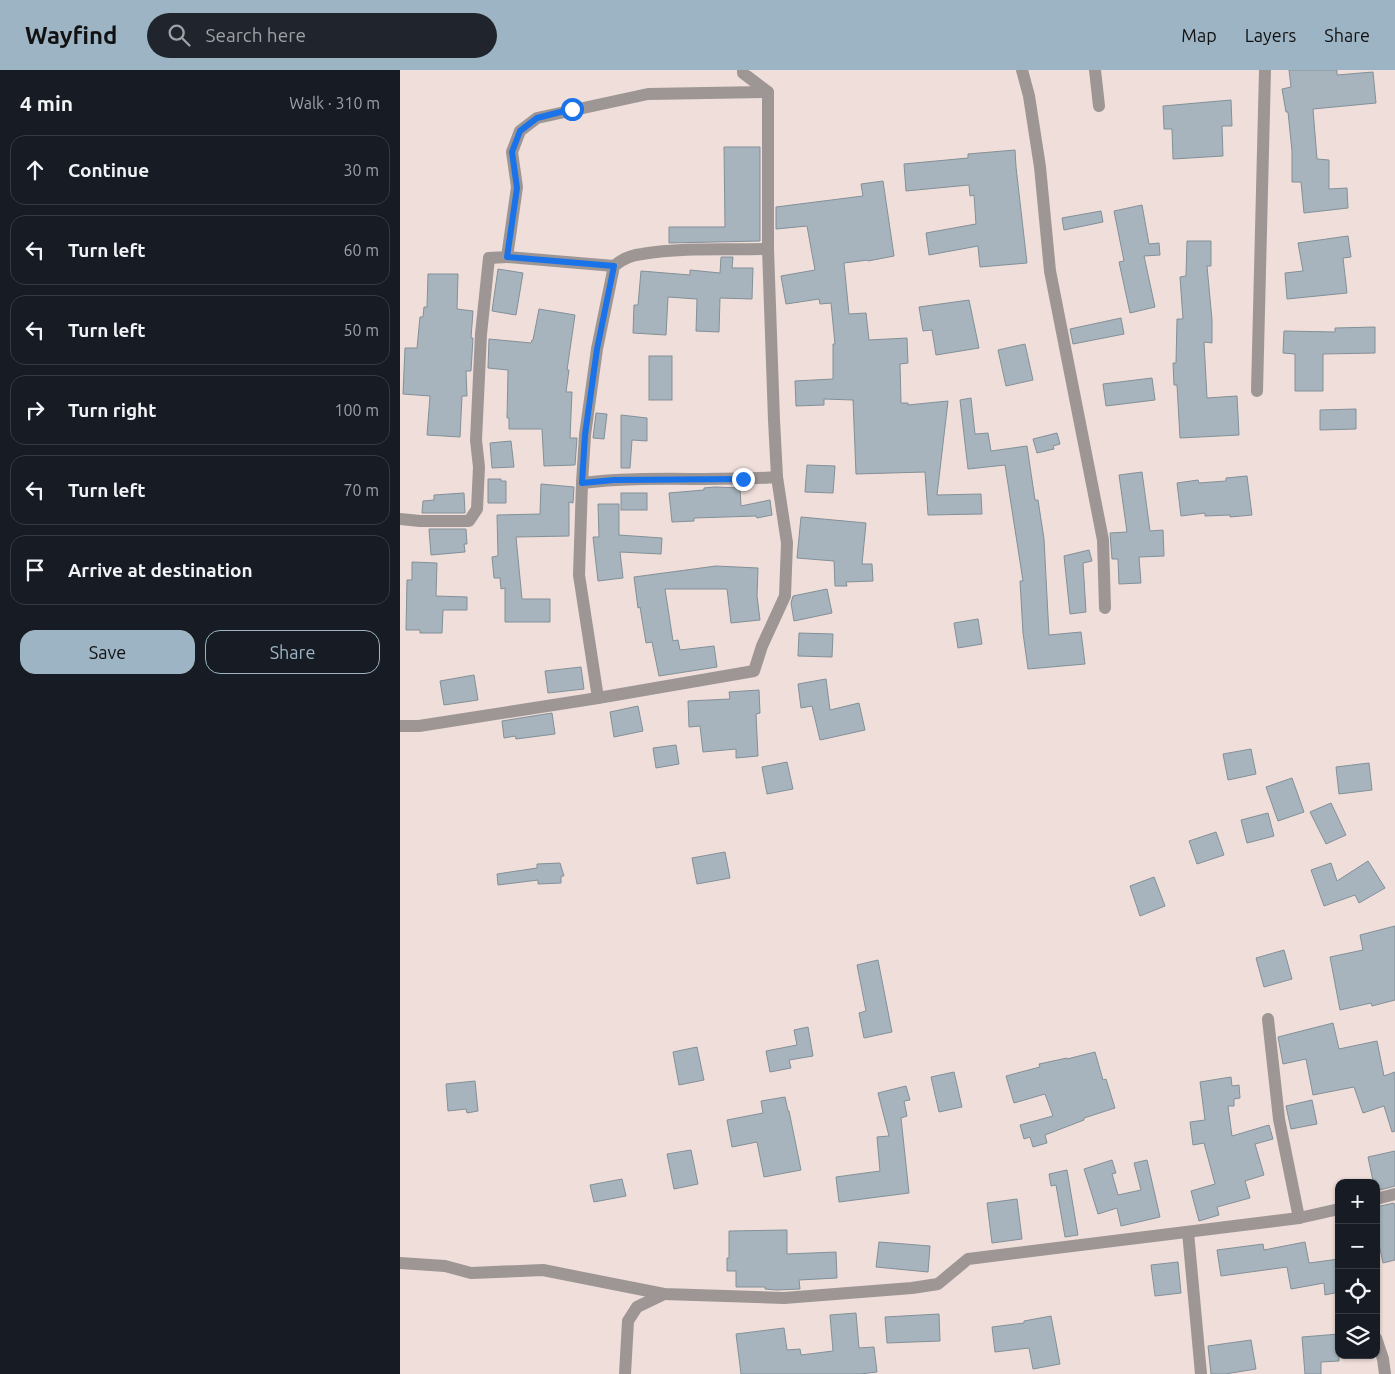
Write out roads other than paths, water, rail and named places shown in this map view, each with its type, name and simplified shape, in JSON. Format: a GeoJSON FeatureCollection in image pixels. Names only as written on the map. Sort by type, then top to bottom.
{"type":"FeatureCollection","features":[{"type":"Feature","properties":{"kind":"street"},"geometry":{"type":"LineString","coordinates":[[743,70],[743,73],[768,92]]}},
{"type":"Feature","properties":{"kind":"street"},"geometry":{"type":"LineString","coordinates":[[1022,70],[1029,96],[1040,167],[1050,271],[1103,540],[1105,608]]}},
{"type":"Feature","properties":{"kind":"street"},"geometry":{"type":"LineString","coordinates":[[1095,70],[1099,106]]}},
{"type":"Feature","properties":{"kind":"street"},"geometry":{"type":"LineString","coordinates":[[1258,391],[1265,70]]}},
{"type":"Feature","properties":{"kind":"street"},"geometry":{"type":"LineString","coordinates":[[400,726],[420,726],[754,671],[762,646],[785,596],[787,543],[776,476],[768,249],[768,92]]}},
{"type":"Feature","properties":{"kind":"street"},"geometry":{"type":"LineString","coordinates":[[507,257],[517,188],[512,152],[520,131],[537,118],[648,94],[768,92]]}},
{"type":"Feature","properties":{"kind":"street"},"geometry":{"type":"LineString","coordinates":[[598,698],[579,575],[582,483],[585,435],[597,349],[614,266],[620,261],[642,254],[687,250],[768,249]]}},
{"type":"Feature","properties":{"kind":"street"},"geometry":{"type":"LineString","coordinates":[[400,519],[469,521],[478,509],[479,467],[476,440],[481,334],[489,258],[507,257],[614,266]]}},
{"type":"Feature","properties":{"kind":"street"},"geometry":{"type":"LineString","coordinates":[[582,483],[614,480],[743,479],[776,476]]}},
{"type":"Feature","properties":{"kind":"street"},"geometry":{"type":"LineString","coordinates":[[1268,1019],[1279,1119],[1300,1218]]}},
{"type":"Feature","properties":{"kind":"street"},"geometry":{"type":"LineString","coordinates":[[1380,1198],[1395,1194]]}},
{"type":"Feature","properties":{"kind":"street"},"geometry":{"type":"LineString","coordinates":[[400,1263],[445,1266],[471,1273],[543,1270],[664,1294],[784,1298],[912,1288],[938,1284],[968,1259],[1300,1218],[1335,1209]]}},
{"type":"Feature","properties":{"kind":"street"},"geometry":{"type":"LineString","coordinates":[[1188,1232],[1201,1374]]}},
{"type":"Feature","properties":{"kind":"street"},"geometry":{"type":"LineString","coordinates":[[625,1374],[628,1320],[637,1307],[664,1294]]}},
{"type":"Feature","properties":{"kind":"street"},"geometry":{"type":"LineString","coordinates":[[1380,1350],[1385,1374]]}}]}
